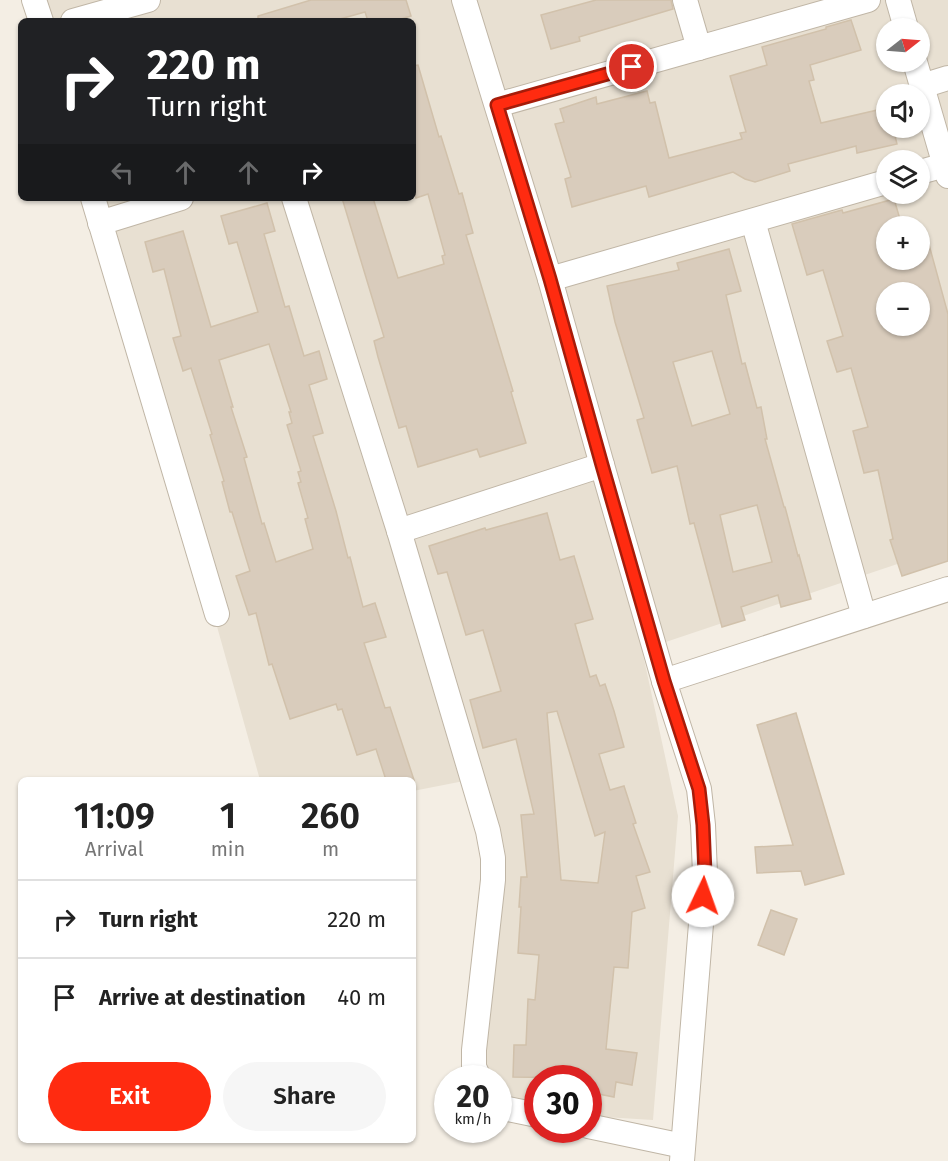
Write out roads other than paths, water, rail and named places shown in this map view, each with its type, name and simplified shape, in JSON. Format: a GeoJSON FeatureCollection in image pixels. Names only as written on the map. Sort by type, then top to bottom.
{"type":"FeatureCollection","features":[{"type":"Feature","properties":{"kind":"street"},"geometry":{"type":"LineString","coordinates":[[34,0],[40,18]]}},
{"type":"Feature","properties":{"kind":"street"},"geometry":{"type":"LineString","coordinates":[[84,18],[148,0]]}},
{"type":"Feature","properties":{"kind":"street"},"geometry":{"type":"LineString","coordinates":[[464,0],[550,279],[664,681],[699,789],[705,874],[682,1154],[602,1130]]}},
{"type":"Feature","properties":{"kind":"street"},"geometry":{"type":"LineString","coordinates":[[685,0],[699,48]]}},
{"type":"Feature","properties":{"kind":"street"},"geometry":{"type":"LineString","coordinates":[[497,105],[868,0]]}},
{"type":"Feature","properties":{"kind":"street"},"geometry":{"type":"LineString","coordinates":[[898,0],[903,18]]}},
{"type":"Feature","properties":{"kind":"street"},"geometry":{"type":"LineString","coordinates":[[928,84],[948,78]]}},
{"type":"Feature","properties":{"kind":"street"},"geometry":{"type":"LineString","coordinates":[[930,114],[946,170],[930,171]]}},
{"type":"Feature","properties":{"kind":"street"},"geometry":{"type":"LineString","coordinates":[[550,279],[876,185]]}},
{"type":"Feature","properties":{"kind":"street"},"geometry":{"type":"LineString","coordinates":[[94,201],[217,614]]}},
{"type":"Feature","properties":{"kind":"street"},"geometry":{"type":"LineString","coordinates":[[100,223],[171,201]]}},
{"type":"Feature","properties":{"kind":"street"},"geometry":{"type":"LineString","coordinates":[[295,201],[399,531],[494,858],[474,1065]]}},
{"type":"Feature","properties":{"kind":"street"},"geometry":{"type":"LineString","coordinates":[[753,221],[864,616]]}},
{"type":"Feature","properties":{"kind":"street"},"geometry":{"type":"LineString","coordinates":[[399,531],[602,465]]}},
{"type":"Feature","properties":{"kind":"street"},"geometry":{"type":"LineString","coordinates":[[664,681],[948,589]]}}]}
